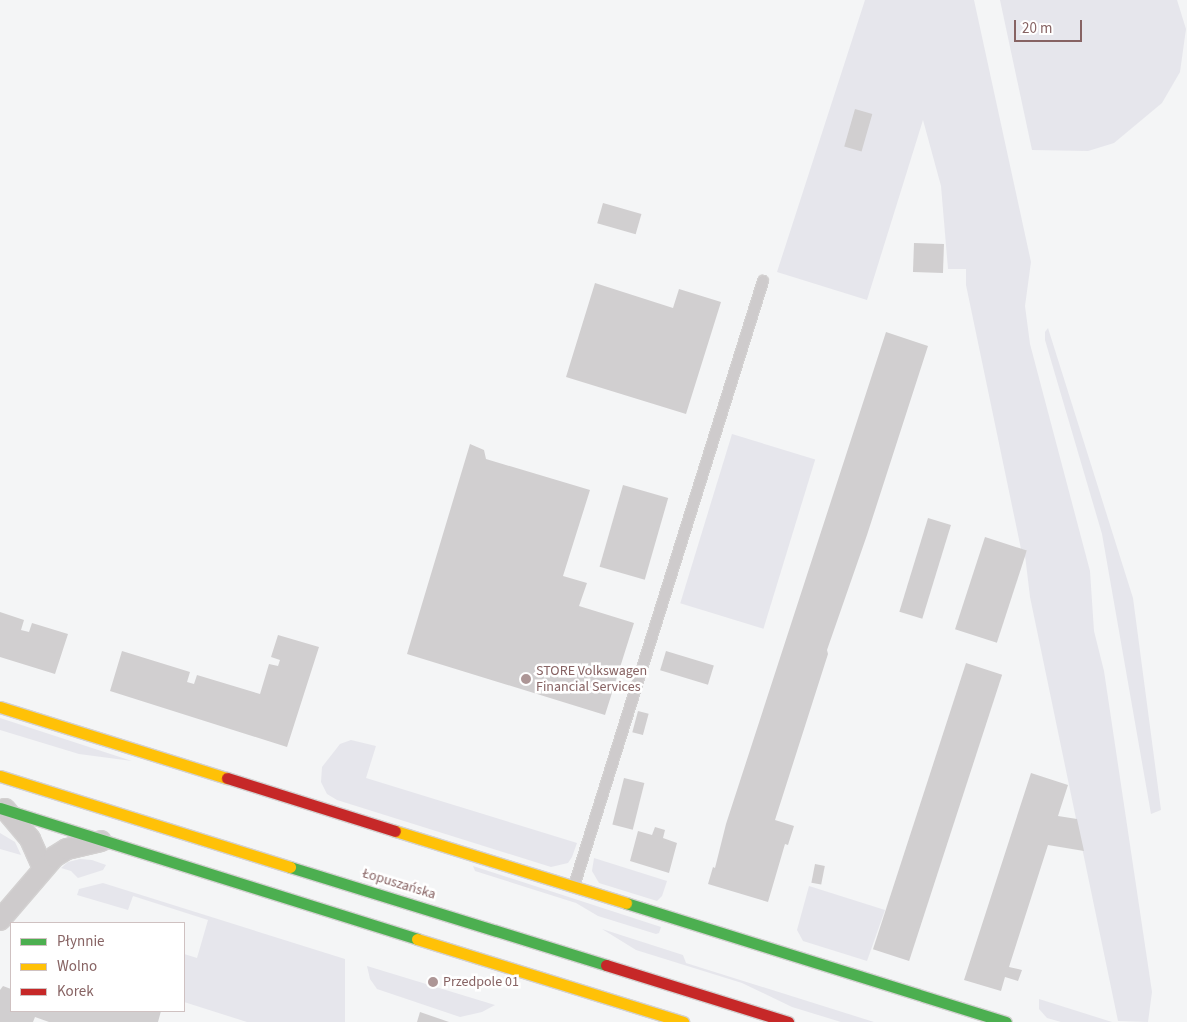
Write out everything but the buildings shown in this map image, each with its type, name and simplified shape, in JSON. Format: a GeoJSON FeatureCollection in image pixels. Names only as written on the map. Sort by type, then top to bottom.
{"type":"FeatureCollection","features":[{"type":"Feature","properties":{"kind":"main road"},"geometry":{"type":"LineString","coordinates":[[0,707],[1006,1022]]}},
{"type":"Feature","properties":{"kind":"main road","name":"Łopuszańska"},"geometry":{"type":"LineString","coordinates":[[0,776],[788,1022]]}},
{"type":"Feature","properties":{"kind":"main road"},"geometry":{"type":"LineString","coordinates":[[2,809],[683,1022]]}},
{"type":"Feature","properties":{"kind":"street"},"geometry":{"type":"LineString","coordinates":[[2,809],[30,839],[43,868]]}},
{"type":"Feature","properties":{"kind":"street"},"geometry":{"type":"LineString","coordinates":[[0,920],[43,868],[67,849],[103,840]]}},
{"type":"Feature","properties":{"kind":"lane"},"geometry":{"type":"LineString","coordinates":[[573,887],[763,282]]}},
{"type":"Feature","properties":{"kind":"shaded area"},"geometry":{"type":"Polygon","coordinates":[[[865,0],[974,0],[1031,262],[1025,306],[1030,344],[1090,571],[1094,631],[1104,671],[1152,992],[1148,1022],[1118,1021],[1030,597],[1025,555],[1027,551],[1021,549],[966,285],[966,269],[948,269],[941,186],[923,120],[867,300],[777,272],[865,0]]]}},
{"type":"Feature","properties":{"kind":"shaded area"},"geometry":{"type":"Polygon","coordinates":[[[1000,0],[1177,0],[1186,29],[1180,72],[1162,103],[1114,143],[1088,151],[1032,150],[1000,0]]]}},
{"type":"Feature","properties":{"kind":"shaded area"},"geometry":{"type":"Polygon","coordinates":[[[1048,328],[1133,598],[1161,810],[1151,814],[1102,534],[1045,340],[1045,332],[1048,328]]]}},
{"type":"Feature","properties":{"kind":"shaded area"},"geometry":{"type":"Polygon","coordinates":[[[732,434],[815,459],[763,629],[680,603],[732,434]]]}},
{"type":"Feature","properties":{"kind":"shaded area"},"geometry":{"type":"Polygon","coordinates":[[[0,718],[132,761],[79,754],[0,730],[0,718]]]}},
{"type":"Feature","properties":{"kind":"shaded area"},"geometry":{"type":"Polygon","coordinates":[[[351,740],[376,746],[366,778],[577,843],[572,857],[568,863],[551,867],[337,800],[327,794],[321,782],[322,767],[340,744],[351,740]]]}},
{"type":"Feature","properties":{"kind":"shaded area"},"geometry":{"type":"Polygon","coordinates":[[[0,833],[15,842],[21,855],[0,849],[0,833]]]}},
{"type":"Feature","properties":{"kind":"shaded area"},"geometry":{"type":"Polygon","coordinates":[[[594,858],[667,881],[662,896],[657,901],[599,883],[592,871],[594,858]]]}},
{"type":"Feature","properties":{"kind":"shaded area"},"geometry":{"type":"Polygon","coordinates":[[[80,859],[92,860],[106,865],[103,870],[78,878],[71,871],[61,868],[68,862],[80,859]]]}},
{"type":"Feature","properties":{"kind":"shaded area"},"geometry":{"type":"Polygon","coordinates":[[[473,866],[661,927],[659,933],[656,934],[598,916],[576,903],[475,871],[473,866]]]}},
{"type":"Feature","properties":{"kind":"shaded area"},"geometry":{"type":"Polygon","coordinates":[[[103,883],[345,959],[345,1022],[247,1022],[185,1002],[185,954],[197,958],[208,920],[133,896],[128,910],[77,895],[79,889],[103,883]]]}},
{"type":"Feature","properties":{"kind":"shaded area"},"geometry":{"type":"Polygon","coordinates":[[[809,886],[885,910],[867,961],[803,941],[797,930],[809,886]]]}},
{"type":"Feature","properties":{"kind":"shaded area"},"geometry":{"type":"Polygon","coordinates":[[[602,929],[683,955],[686,963],[874,1022],[841,1022],[792,1007],[742,983],[636,950],[602,929]]]}},
{"type":"Feature","properties":{"kind":"shaded area"},"geometry":{"type":"Polygon","coordinates":[[[367,966],[495,1005],[482,1012],[460,1017],[377,989],[370,979],[367,966]]]}},
{"type":"Feature","properties":{"kind":"shaded area"},"geometry":{"type":"Polygon","coordinates":[[[1039,999],[1112,1022],[1061,1022],[1047,1018],[1039,1009],[1039,999]]]}},
{"type":"Feature","properties":{"kind":"traffic: fast"},"geometry":{"type":"LineString","coordinates":[[0,808],[417,939]]}},
{"type":"Feature","properties":{"kind":"traffic: fast"},"geometry":{"type":"LineString","coordinates":[[290,867],[606,965]]}},
{"type":"Feature","properties":{"kind":"traffic: fast"},"geometry":{"type":"LineString","coordinates":[[626,903],[1006,1022]]}},
{"type":"Feature","properties":{"kind":"traffic: slow"},"geometry":{"type":"LineString","coordinates":[[0,707],[227,778]]}},
{"type":"Feature","properties":{"kind":"traffic: slow"},"geometry":{"type":"LineString","coordinates":[[0,776],[290,867]]}},
{"type":"Feature","properties":{"kind":"traffic: slow"},"geometry":{"type":"LineString","coordinates":[[395,831],[626,903]]}},
{"type":"Feature","properties":{"kind":"traffic: slow"},"geometry":{"type":"LineString","coordinates":[[417,939],[683,1022]]}},
{"type":"Feature","properties":{"kind":"traffic: jam"},"geometry":{"type":"LineString","coordinates":[[227,778],[395,831]]}},
{"type":"Feature","properties":{"kind":"traffic: jam"},"geometry":{"type":"LineString","coordinates":[[606,965],[788,1022]]}},
{"type":"Feature","properties":{"kind":"place","name":"STORE Volkswagen Financial Services"},"geometry":{"type":"Point","coordinates":[526,679]}},
{"type":"Feature","properties":{"kind":"place","name":"Przedpole 01"},"geometry":{"type":"Point","coordinates":[433,982]}}]}
